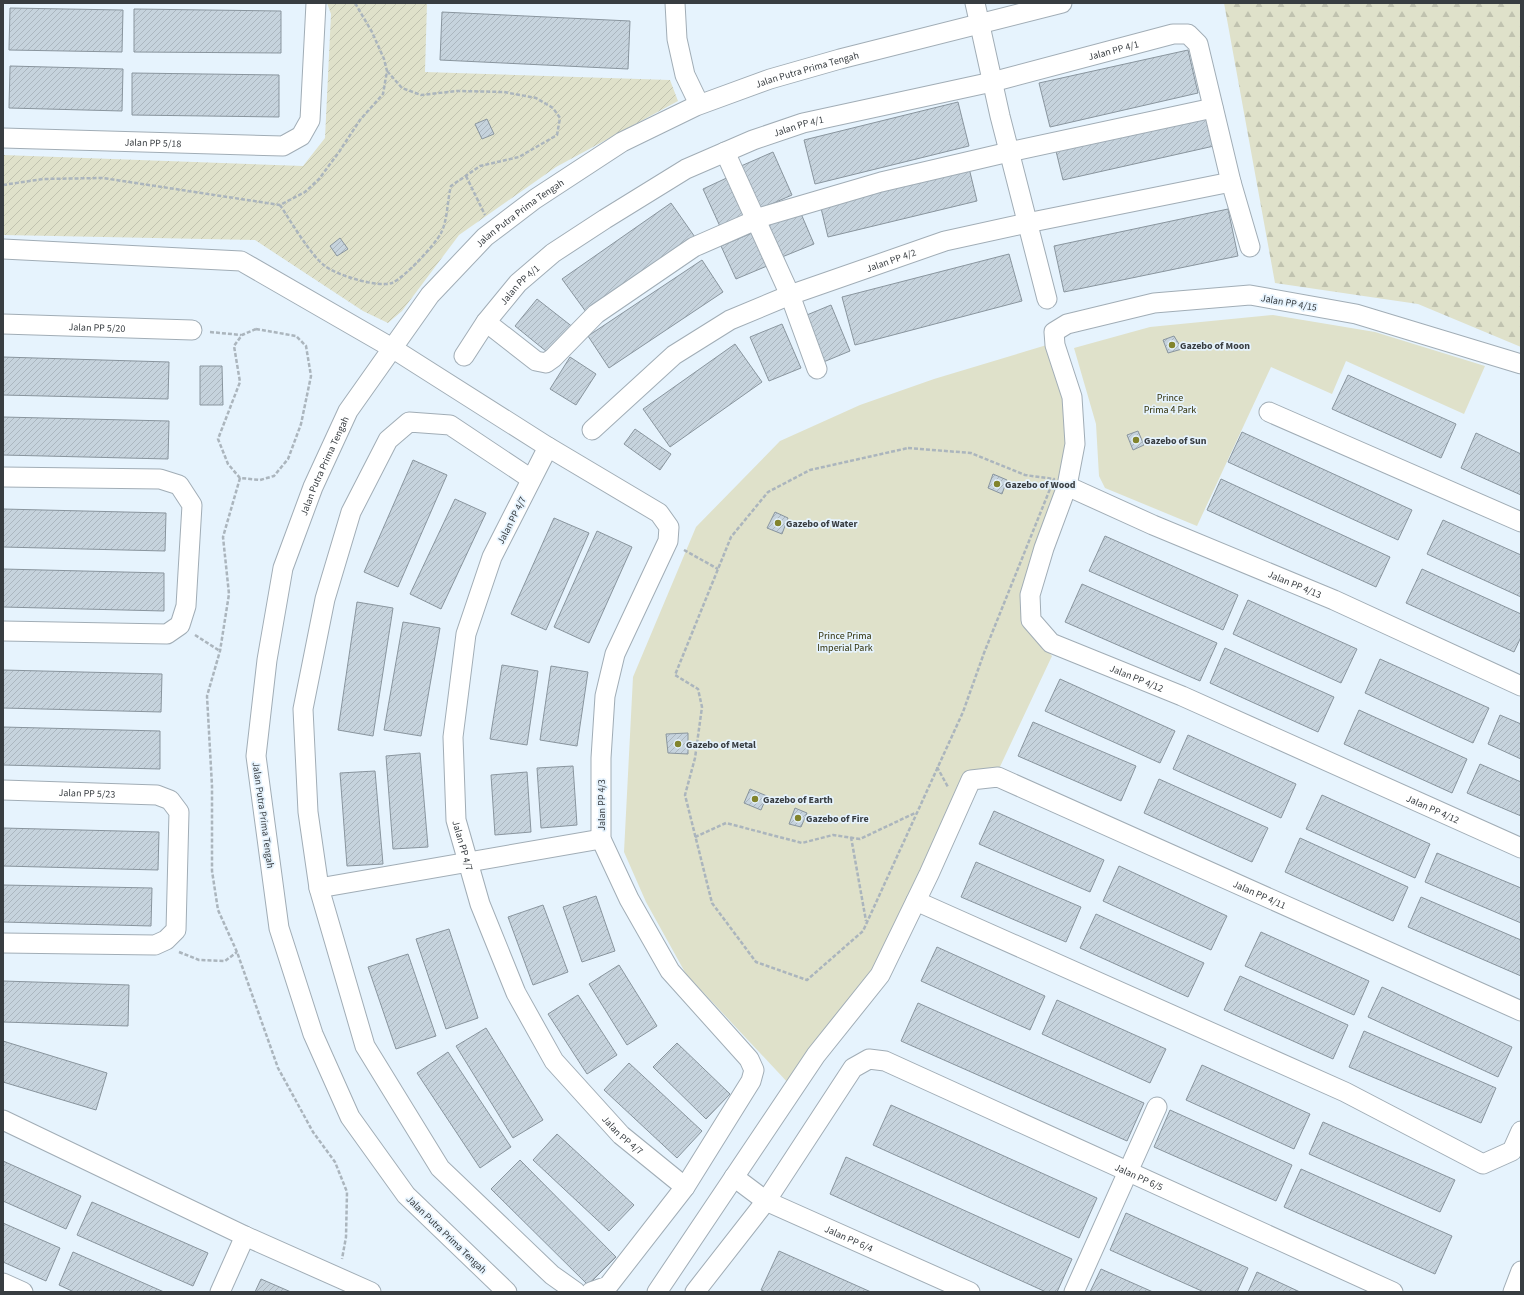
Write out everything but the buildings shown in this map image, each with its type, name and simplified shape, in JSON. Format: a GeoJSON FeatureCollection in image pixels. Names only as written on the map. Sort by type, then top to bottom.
{"type":"FeatureCollection","features":[{"type":"Feature","properties":{"kind":"street","name":"Jalan PP 5/18"},"geometry":{"type":"LineString","coordinates":[[3,138],[283,146],[301,136],[310,120],[316,3]]}},
{"type":"Feature","properties":{"kind":"street"},"geometry":{"type":"LineString","coordinates":[[675,3],[677,39],[685,75],[699,104]]}},
{"type":"Feature","properties":{"kind":"street"},"geometry":{"type":"LineString","coordinates":[[975,3],[1009,152],[1047,299]]}},
{"type":"Feature","properties":{"kind":"street","name":"Jalan Putra Prima Tengah"},"geometry":{"type":"LineString","coordinates":[[507,1292],[406,1195],[350,1117],[313,1034],[279,928],[256,756],[267,660],[283,568],[313,487],[348,412],[430,295],[485,237],[535,199],[622,142],[699,104],[770,79],[840,59],[980,25],[1062,3]]}},
{"type":"Feature","properties":{"kind":"street","name":"Jalan PP 4/1"},"geometry":{"type":"LineString","coordinates":[[464,356],[486,322],[518,283],[553,254],[605,219],[686,169],[753,140],[803,122],[992,82],[1173,34],[1188,34],[1198,44],[1213,108]]}},
{"type":"Feature","properties":{"kind":"street"},"geometry":{"type":"LineString","coordinates":[[486,322],[536,361],[546,363],[554,358],[596,314],[687,252],[765,216],[881,182],[1009,152],[1213,108],[1231,182],[1250,247]]}},
{"type":"Feature","properties":{"kind":"street"},"geometry":{"type":"LineString","coordinates":[[725,152],[790,295],[817,369]]}},
{"type":"Feature","properties":{"kind":"street","name":"Jalan PP 4/2"},"geometry":{"type":"LineString","coordinates":[[592,430],[674,355],[730,320],[790,295],[945,241],[1231,182]]}},
{"type":"Feature","properties":{"kind":"street"},"geometry":{"type":"LineString","coordinates":[[3,249],[241,261],[392,348],[548,447],[659,513],[668,534]]}},
{"type":"Feature","properties":{"kind":"street","name":"Jalan PP 4/15"},"geometry":{"type":"LineString","coordinates":[[1054,332],[1067,324],[1154,303],[1250,295],[1356,314],[1521,364]]}},
{"type":"Feature","properties":{"kind":"street","name":"Jalan PP 5/20"},"geometry":{"type":"LineString","coordinates":[[3,324],[192,330]]}},
{"type":"Feature","properties":{"kind":"street","name":"Jalan PP 4/12"},"geometry":{"type":"LineString","coordinates":[[1054,332],[1055,345],[1072,397],[1075,444],[1067,486],[1030,595],[1030,620],[1051,643],[1182,696],[1521,848]]}},
{"type":"Feature","properties":{"kind":"street"},"geometry":{"type":"LineString","coordinates":[[1268,412],[1521,522]]}},
{"type":"Feature","properties":{"kind":"street"},"geometry":{"type":"LineString","coordinates":[[531,479],[450,425],[409,422],[388,440],[351,512],[325,599],[303,709],[308,812],[319,888],[365,1046],[440,1168],[552,1275],[576,1292]]}},
{"type":"Feature","properties":{"kind":"street","name":"Jalan PP 4/7"},"geometry":{"type":"LineString","coordinates":[[548,447],[492,557],[466,634],[453,737],[456,820],[480,904],[516,993],[554,1061],[621,1135],[685,1187]]}},
{"type":"Feature","properties":{"kind":"street"},"geometry":{"type":"LineString","coordinates":[[3,477],[160,480],[179,485],[192,505],[186,606],[180,625],[167,634],[3,631]]}},
{"type":"Feature","properties":{"kind":"street","name":"Jalan PP 4/13"},"geometry":{"type":"LineString","coordinates":[[1067,486],[1153,525],[1334,600],[1521,686]]}},
{"type":"Feature","properties":{"kind":"street","name":"Jalan PP 4/3"},"geometry":{"type":"LineString","coordinates":[[668,534],[615,654],[605,696],[601,758],[601,839],[628,899],[670,971],[749,1058],[754,1070],[751,1081],[685,1187]]}},
{"type":"Feature","properties":{"kind":"street","name":"Jalan PP 4/11"},"geometry":{"type":"LineString","coordinates":[[916,901],[971,780],[998,777],[1521,1011]]}},
{"type":"Feature","properties":{"kind":"street","name":"Jalan PP 5/23"},"geometry":{"type":"LineString","coordinates":[[3,790],[157,795],[170,800],[179,812],[176,930],[166,940]]}},
{"type":"Feature","properties":{"kind":"street"},"geometry":{"type":"LineString","coordinates":[[319,888],[601,839]]}},
{"type":"Feature","properties":{"kind":"street"},"geometry":{"type":"LineString","coordinates":[[657,1292],[816,1055],[880,975],[916,901],[1345,1092],[1483,1164],[1512,1151],[1521,1131]]}},
{"type":"Feature","properties":{"kind":"street"},"geometry":{"type":"LineString","coordinates":[[3,943],[155,945],[166,940]]}},
{"type":"Feature","properties":{"kind":"street","name":"Jalan PP 6/5"},"geometry":{"type":"LineString","coordinates":[[766,1201],[853,1068],[869,1059],[885,1061],[1128,1173],[1393,1292]]}},
{"type":"Feature","properties":{"kind":"street"},"geometry":{"type":"LineString","coordinates":[[1074,1292],[1157,1107]]}},
{"type":"Feature","properties":{"kind":"street"},"geometry":{"type":"LineString","coordinates":[[3,1120],[245,1236],[372,1292]]}},
{"type":"Feature","properties":{"kind":"street","name":"Jalan PP 6/4"},"geometry":{"type":"LineString","coordinates":[[734,1177],[766,1201],[970,1292]]}},
{"type":"Feature","properties":{"kind":"street"},"geometry":{"type":"LineString","coordinates":[[591,1292],[608,1286],[685,1187]]}},
{"type":"Feature","properties":{"kind":"street"},"geometry":{"type":"LineString","coordinates":[[695,1292],[766,1201]]}},
{"type":"Feature","properties":{"kind":"street"},"geometry":{"type":"LineString","coordinates":[[220,1292],[245,1236]]}},
{"type":"Feature","properties":{"kind":"street"},"geometry":{"type":"LineString","coordinates":[[1513,1292],[1521,1271]]}},
{"type":"Feature","properties":{"kind":"street"},"geometry":{"type":"LineString","coordinates":[[3,1283],[23,1292]]}},
{"type":"Feature","properties":{"kind":"path"},"geometry":{"type":"LineString","coordinates":[[280,205],[304,241],[324,266],[344,277],[370,282],[391,283],[417,263],[440,235],[444,224],[451,186],[480,166],[519,157],[557,135],[560,118],[553,108],[536,98],[504,92],[457,91],[421,95],[402,88],[387,71]]}},
{"type":"Feature","properties":{"kind":"path"},"geometry":{"type":"LineString","coordinates":[[466,176],[483,214],[496,229]]}},
{"type":"Feature","properties":{"kind":"path"},"geometry":{"type":"LineString","coordinates":[[192,330],[242,335],[256,329],[296,336],[306,346],[310,376],[301,424],[288,459],[274,476],[260,480],[240,478],[228,464],[218,439],[240,382],[234,346],[242,335]]}},
{"type":"Feature","properties":{"kind":"path"},"geometry":{"type":"LineString","coordinates":[[908,448],[971,453],[1025,475],[1054,479],[984,653],[963,712],[916,813],[862,931],[807,980],[756,962],[712,903],[685,795],[695,758],[702,707],[698,689],[675,675],[731,537],[768,492],[810,470],[908,448]]}},
{"type":"Feature","properties":{"kind":"path"},"geometry":{"type":"LineString","coordinates":[[668,534],[718,570]]}},
{"type":"Feature","properties":{"kind":"path"},"geometry":{"type":"LineString","coordinates":[[180,625],[220,651]]}},
{"type":"Feature","properties":{"kind":"path"},"geometry":{"type":"LineString","coordinates":[[695,837],[726,823],[802,843],[833,835],[860,839],[916,813]]}},
{"type":"Feature","properties":{"kind":"path"},"geometry":{"type":"LineString","coordinates":[[851,838],[866,922]]}},
{"type":"Feature","properties":{"kind":"path"},"geometry":{"type":"LineString","coordinates":[[166,940],[176,951],[199,960],[225,961],[237,952]]}},
{"type":"Feature","properties":{"kind":"green space"},"geometry":{"type":"Polygon","coordinates":[[[327,3],[427,3],[425,72],[670,80],[678,101],[556,167],[459,235],[402,311],[388,323],[363,311],[255,240],[3,235],[3,155],[303,166],[325,138],[331,14],[327,3]]]}},
{"type":"Feature","properties":{"kind":"green space"},"geometry":{"type":"Polygon","coordinates":[[[1224,3],[1521,3],[1521,347],[1418,304],[1275,283],[1224,3]]]}},
{"type":"Feature","properties":{"kind":"green space","name":"Prince Prima 4 Park"},"geometry":{"type":"Polygon","coordinates":[[[1273,315],[1375,332],[1485,366],[1464,414],[1346,361],[1332,394],[1271,367],[1197,526],[1105,488],[1099,476],[1096,424],[1074,348],[1150,327],[1273,315]]]}},
{"type":"Feature","properties":{"kind":"green space","name":"Prince Prima Imperial Park"},"geometry":{"type":"Polygon","coordinates":[[[1050,344],[1068,396],[1072,443],[1027,627],[1052,656],[997,773],[961,781],[888,948],[790,1085],[686,974],[646,902],[624,852],[633,677],[696,527],[780,441],[860,405],[934,379],[1050,344]]]}},
{"type":"Feature","properties":{"kind":"place","name":"Gazebo of Moon"},"geometry":{"type":"Point","coordinates":[1172,345]}},
{"type":"Feature","properties":{"kind":"place","name":"Gazebo of Sun"},"geometry":{"type":"Point","coordinates":[1136,440]}},
{"type":"Feature","properties":{"kind":"place","name":"Gazebo of Wood"},"geometry":{"type":"Point","coordinates":[997,484]}},
{"type":"Feature","properties":{"kind":"place","name":"Gazebo of Water"},"geometry":{"type":"Point","coordinates":[778,523]}},
{"type":"Feature","properties":{"kind":"place","name":"Gazebo of Metal"},"geometry":{"type":"Point","coordinates":[678,744]}},
{"type":"Feature","properties":{"kind":"place","name":"Gazebo of Earth"},"geometry":{"type":"Point","coordinates":[755,799]}},
{"type":"Feature","properties":{"kind":"place","name":"Gazebo of Fire"},"geometry":{"type":"Point","coordinates":[798,818]}}]}
